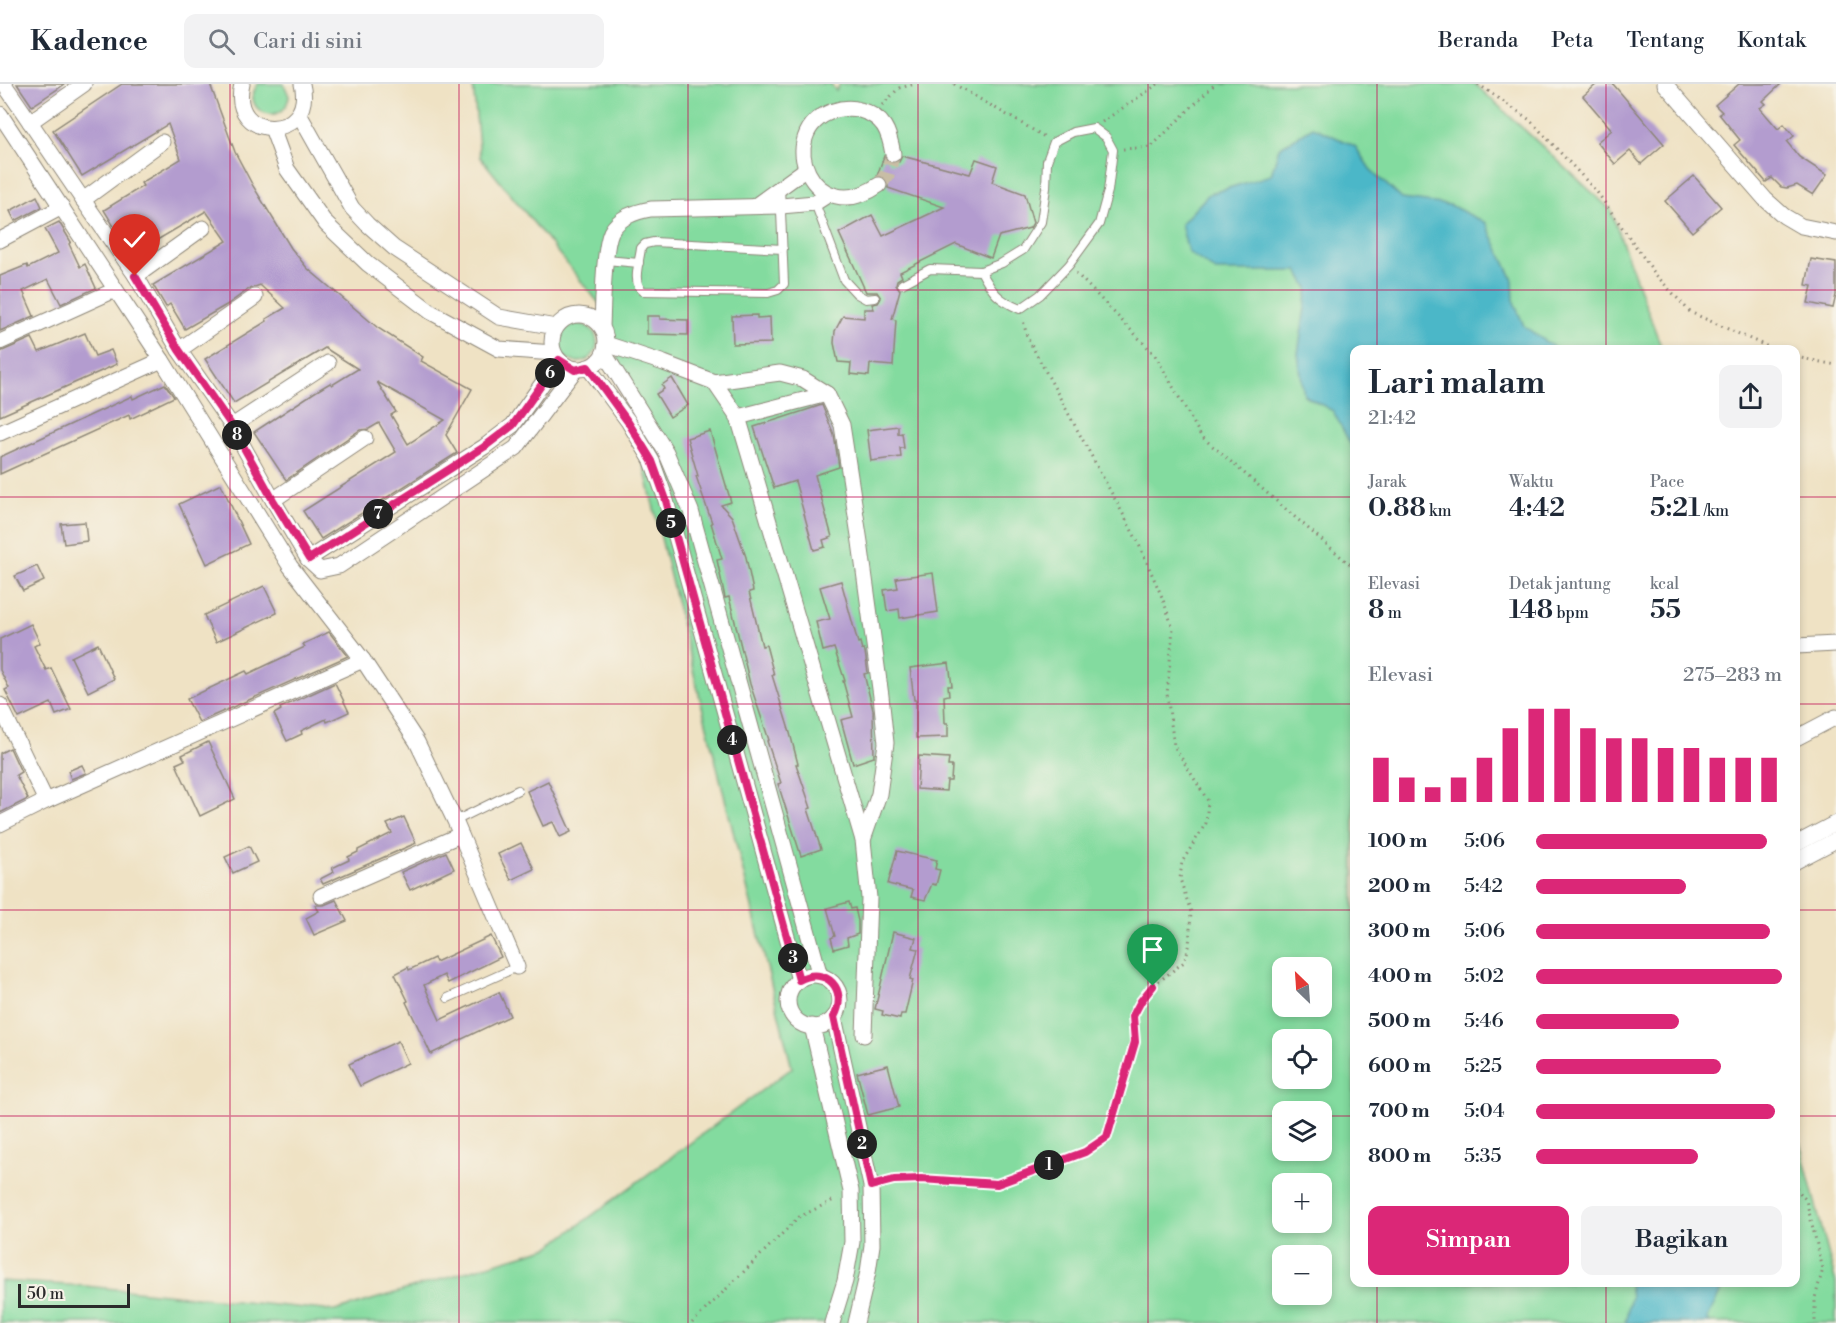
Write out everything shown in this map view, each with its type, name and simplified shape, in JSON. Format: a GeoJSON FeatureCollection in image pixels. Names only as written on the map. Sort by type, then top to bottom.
{"type":"FeatureCollection","features":[{"type":"Feature","properties":{"kind":"street"},"geometry":{"type":"LineString","coordinates":[[4,84],[135,276],[179,350],[232,426],[309,559],[320,570],[339,566],[516,448],[582,368],[599,360],[605,348],[605,335],[602,327],[606,260],[611,233],[625,217],[635,212],[651,209],[815,204],[829,194]]}},
{"type":"Feature","properties":{"kind":"street"},"geometry":{"type":"LineString","coordinates":[[30,122],[84,84]]}},
{"type":"Feature","properties":{"kind":"street"},"geometry":{"type":"LineString","coordinates":[[242,84],[241,105],[245,114],[261,127],[272,128],[282,127],[292,122],[299,114],[303,104],[302,84]]}},
{"type":"Feature","properties":{"kind":"street"},"geometry":{"type":"LineString","coordinates":[[1665,84],[1765,199],[1784,216],[1802,226],[1836,233]]}},
{"type":"Feature","properties":{"kind":"street"},"geometry":{"type":"LineString","coordinates":[[879,185],[868,193],[856,197],[829,194],[811,179],[806,169],[803,153],[805,138],[814,124],[826,113],[841,108],[857,109],[872,114],[883,124],[890,136],[894,154]]}},
{"type":"Feature","properties":{"kind":"street"},"geometry":{"type":"LineString","coordinates":[[0,114],[162,360],[290,566],[363,660],[417,741],[458,828],[517,968]]}},
{"type":"Feature","properties":{"kind":"street"},"geometry":{"type":"LineString","coordinates":[[299,114],[352,208],[394,248],[499,317],[556,327]]}},
{"type":"Feature","properties":{"kind":"street"},"geometry":{"type":"LineString","coordinates":[[272,128],[287,169],[326,224],[368,264],[431,312],[499,349],[556,357],[582,368],[628,422],[656,470],[799,980]]}},
{"type":"Feature","properties":{"kind":"street"},"geometry":{"type":"LineString","coordinates":[[83,200],[162,142]]}},
{"type":"Feature","properties":{"kind":"street"},"geometry":{"type":"LineString","coordinates":[[755,206],[806,169]]}},
{"type":"Feature","properties":{"kind":"street"},"geometry":{"type":"LineString","coordinates":[[0,240],[62,207]]}},
{"type":"Feature","properties":{"kind":"street"},"geometry":{"type":"LineString","coordinates":[[135,276],[203,228]]}},
{"type":"Feature","properties":{"kind":"street"},"geometry":{"type":"LineString","coordinates":[[0,342],[116,290]]}},
{"type":"Feature","properties":{"kind":"street"},"geometry":{"type":"LineString","coordinates":[[179,350],[255,297]]}},
{"type":"Feature","properties":{"kind":"street"},"geometry":{"type":"LineString","coordinates":[[309,559],[484,447],[513,425],[556,357],[552,339],[556,327],[562,320],[579,315],[596,321],[602,327]]}},
{"type":"Feature","properties":{"kind":"street"},"geometry":{"type":"LineString","coordinates":[[605,348],[664,363],[714,382],[780,373],[803,379],[827,394],[842,425],[886,743],[879,794],[863,840]]}},
{"type":"Feature","properties":{"kind":"street"},"geometry":{"type":"LineString","coordinates":[[605,348],[666,452],[691,511],[820,976]]}},
{"type":"Feature","properties":{"kind":"street"},"geometry":{"type":"LineString","coordinates":[[0,433],[162,360]]}},
{"type":"Feature","properties":{"kind":"street"},"geometry":{"type":"LineString","coordinates":[[232,426],[328,363]]}},
{"type":"Feature","properties":{"kind":"street"},"geometry":{"type":"LineString","coordinates":[[714,382],[738,417],[863,840],[868,898],[864,1035]]}},
{"type":"Feature","properties":{"kind":"street"},"geometry":{"type":"LineString","coordinates":[[738,417],[827,394]]}},
{"type":"Feature","properties":{"kind":"street"},"geometry":{"type":"LineString","coordinates":[[273,500],[365,438]]}},
{"type":"Feature","properties":{"kind":"street"},"geometry":{"type":"LineString","coordinates":[[1800,646],[1836,644]]}},
{"type":"Feature","properties":{"kind":"street"},"geometry":{"type":"LineString","coordinates":[[0,824],[46,801],[363,660]]}},
{"type":"Feature","properties":{"kind":"street"},"geometry":{"type":"LineString","coordinates":[[0,705],[46,801]]}},
{"type":"Feature","properties":{"kind":"street"},"geometry":{"type":"LineString","coordinates":[[1800,736],[1836,717]]}},
{"type":"Feature","properties":{"kind":"street"},"geometry":{"type":"LineString","coordinates":[[1800,842],[1836,823]]}},
{"type":"Feature","properties":{"kind":"street"},"geometry":{"type":"LineString","coordinates":[[321,896],[458,828]]}},
{"type":"Feature","properties":{"kind":"street"},"geometry":{"type":"LineString","coordinates":[[1800,859],[1836,840]]}},
{"type":"Feature","properties":{"kind":"street"},"geometry":{"type":"LineString","coordinates":[[834,1017],[820,1026],[797,1021],[789,1008],[789,992],[799,980],[806,976],[820,976],[828,979],[838,992],[840,1001],[834,1017],[871,1186],[872,1245],[856,1323]]}},
{"type":"Feature","properties":{"kind":"street"},"geometry":{"type":"LineString","coordinates":[[812,1026],[851,1191],[852,1242],[845,1281],[832,1323]]}},
{"type":"Feature","properties":{"kind":"street"},"geometry":{"type":"LineString","coordinates":[[851,1191],[871,1186]]}},
{"type":"Feature","properties":{"kind":"lane"},"geometry":{"type":"LineString","coordinates":[[902,284],[930,268],[981,271],[1002,263],[1023,250],[1041,222],[1047,161],[1054,142],[1074,132],[1094,128],[1106,137],[1113,150],[1108,191],[1099,224],[1069,266],[1040,295],[1020,309],[1004,303],[990,289],[981,271]]}},
{"type":"Feature","properties":{"kind":"lane"},"geometry":{"type":"LineString","coordinates":[[780,187],[783,249],[783,284],[778,290],[768,293],[643,291],[636,283],[641,248],[645,244],[654,242],[783,249]]}},
{"type":"Feature","properties":{"kind":"lane"},"geometry":{"type":"LineString","coordinates":[[815,204],[844,280],[857,294],[866,298],[874,298]]}},
{"type":"Feature","properties":{"kind":"lane"},"geometry":{"type":"LineString","coordinates":[[606,260],[639,263]]}},
{"type":"Feature","properties":{"kind":"lane"},"geometry":{"type":"LineString","coordinates":[[458,828],[518,790]]}},
{"type":"Feature","properties":{"kind":"lane"},"geometry":{"type":"LineString","coordinates":[[448,998],[517,968]]}},
{"type":"Feature","properties":{"kind":"path"},"geometry":{"type":"LineString","coordinates":[[872,114],[899,88],[915,84]]}},
{"type":"Feature","properties":{"kind":"path"},"geometry":{"type":"LineString","coordinates":[[954,84],[1054,142]]}},
{"type":"Feature","properties":{"kind":"path"},"geometry":{"type":"LineString","coordinates":[[1094,128],[1158,84]]}},
{"type":"Feature","properties":{"kind":"path"},"geometry":{"type":"LineString","coordinates":[[1113,150],[1151,147],[1215,84]]}},
{"type":"Feature","properties":{"kind":"path"},"geometry":{"type":"LineString","coordinates":[[1478,84],[1530,120],[1590,184],[1656,275],[1690,312],[1763,345]]}},
{"type":"Feature","properties":{"kind":"path"},"geometry":{"type":"LineString","coordinates":[[1069,266],[1155,355],[1201,436],[1350,565]]}},
{"type":"Feature","properties":{"kind":"path"},"geometry":{"type":"LineString","coordinates":[[871,1186],[894,1180],[921,1179],[997,1184],[1085,1152],[1107,1137],[1135,1042],[1133,1016],[1153,986],[1184,962],[1189,947],[1191,912],[1180,879],[1182,862],[1206,823],[1209,801],[1174,746],[1167,694],[1173,628],[1137,540],[1027,337],[1020,309]]}},
{"type":"Feature","properties":{"kind":"path"},"geometry":{"type":"LineString","coordinates":[[1800,358],[1836,365]]}},
{"type":"Feature","properties":{"kind":"path"},"geometry":{"type":"LineString","coordinates":[[692,1323],[798,1217],[851,1191]]}},
{"type":"Feature","properties":{"kind":"path"},"geometry":{"type":"LineString","coordinates":[[1800,1193],[1806,1200],[1823,1269],[1815,1298],[1815,1323]]}},
{"type":"Feature","properties":{"kind":"green space"},"geometry":{"type":"Polygon","coordinates":[[[258,84],[284,84],[289,96],[286,106],[280,112],[264,113],[258,109],[253,94],[258,84]]]}},
{"type":"Feature","properties":{"kind":"green space"},"geometry":{"type":"Polygon","coordinates":[[[473,84],[831,84],[836,91],[840,84],[1475,84],[1610,209],[1661,345],[1350,345],[1350,1287],[1800,1287],[1800,1144],[1836,1283],[1836,1323],[0,1323],[0,1281],[85,1286],[335,1311],[549,1247],[792,1068],[607,313],[480,157],[473,84]]]}},
{"type":"Feature","properties":{"kind":"green space"},"geometry":{"type":"Polygon","coordinates":[[[578,324],[591,330],[597,343],[591,356],[578,362],[565,356],[559,343],[565,330],[578,324]]]}},
{"type":"Feature","properties":{"kind":"water"},"geometry":{"type":"Polygon","coordinates":[[[1313,127],[1355,146],[1370,169],[1402,199],[1450,205],[1486,223],[1513,280],[1514,302],[1524,326],[1550,345],[1350,345],[1350,443],[1333,411],[1304,395],[1298,354],[1308,288],[1298,271],[1216,271],[1188,252],[1181,224],[1209,194],[1271,175],[1279,148],[1313,127]]]}},
{"type":"Feature","properties":{"kind":"water"},"geometry":{"type":"Polygon","coordinates":[[[1630,1287],[1717,1287],[1721,1291],[1707,1319],[1710,1323],[1625,1323],[1631,1297],[1630,1287]]]}},
{"type":"Feature","properties":{"kind":"building"},"geometry":{"type":"Polygon","coordinates":[[[17,84],[65,84],[32,106],[17,84]]]}},
{"type":"Feature","properties":{"kind":"building"},"geometry":{"type":"Polygon","coordinates":[[[122,84],[210,84],[235,152],[291,248],[307,268],[378,328],[423,357],[421,361],[472,389],[446,435],[457,453],[321,539],[303,511],[396,452],[379,423],[369,429],[360,430],[286,480],[254,432],[315,392],[330,383],[332,385],[358,369],[325,348],[234,403],[205,359],[285,308],[260,285],[249,289],[185,329],[170,304],[166,307],[153,285],[227,241],[206,211],[137,252],[123,230],[118,233],[104,210],[143,186],[141,183],[181,159],[168,124],[82,176],[53,130],[122,84]],[[377,382],[396,412],[391,415],[408,444],[445,420],[377,382]]]}},
{"type":"Feature","properties":{"kind":"building"},"geometry":{"type":"Polygon","coordinates":[[[1597,84],[1613,84],[1664,144],[1641,164],[1630,151],[1615,164],[1597,142],[1612,130],[1583,96],[1597,84]]]}},
{"type":"Feature","properties":{"kind":"building"},"geometry":{"type":"Polygon","coordinates":[[[1739,84],[1781,84],[1763,101],[1766,104],[1760,108],[1778,129],[1784,124],[1794,136],[1787,142],[1799,157],[1827,175],[1813,195],[1797,185],[1781,187],[1772,178],[1766,182],[1734,145],[1740,140],[1719,114],[1722,112],[1715,105],[1739,84]]]}},
{"type":"Feature","properties":{"kind":"building"},"geometry":{"type":"Polygon","coordinates":[[[884,156],[890,163],[899,162],[902,156],[970,174],[976,159],[997,166],[992,182],[1025,194],[1033,223],[1030,228],[999,236],[991,258],[956,244],[900,272],[902,277],[897,280],[896,284],[900,290],[892,319],[896,320],[893,366],[870,364],[869,376],[850,374],[851,363],[838,362],[834,343],[835,331],[843,316],[864,318],[864,309],[874,309],[872,304],[878,303],[881,298],[877,292],[866,292],[839,233],[872,215],[883,236],[944,207],[888,188],[888,181],[885,177],[877,176],[884,156]]]}},
{"type":"Feature","properties":{"kind":"building"},"geometry":{"type":"Polygon","coordinates":[[[1694,176],[1721,207],[1692,232],[1665,201],[1694,176]]]}},
{"type":"Feature","properties":{"kind":"building"},"geometry":{"type":"Polygon","coordinates":[[[37,196],[42,207],[15,221],[10,211],[37,196]]]}},
{"type":"Feature","properties":{"kind":"building"},"geometry":{"type":"Polygon","coordinates":[[[59,222],[71,242],[69,244],[80,267],[85,264],[96,288],[61,304],[48,279],[23,291],[34,316],[0,331],[0,276],[27,265],[28,268],[58,253],[45,229],[59,222]]]}},
{"type":"Feature","properties":{"kind":"building"},"geometry":{"type":"Polygon","coordinates":[[[1811,259],[1836,263],[1836,295],[1833,308],[1808,303],[1812,286],[1806,285],[1811,259]]]}},
{"type":"Feature","properties":{"kind":"building"},"geometry":{"type":"Polygon","coordinates":[[[757,315],[757,318],[770,317],[771,343],[733,344],[732,316],[757,315]]]}},
{"type":"Feature","properties":{"kind":"building"},"geometry":{"type":"Polygon","coordinates":[[[647,316],[688,320],[688,335],[647,334],[647,316]]]}},
{"type":"Feature","properties":{"kind":"building"},"geometry":{"type":"Polygon","coordinates":[[[85,333],[95,356],[111,350],[117,364],[0,416],[0,352],[32,338],[39,352],[85,333]]]}},
{"type":"Feature","properties":{"kind":"building"},"geometry":{"type":"Polygon","coordinates":[[[672,378],[688,405],[670,417],[656,394],[664,389],[662,385],[672,378]]]}},
{"type":"Feature","properties":{"kind":"building"},"geometry":{"type":"Polygon","coordinates":[[[165,384],[174,397],[130,419],[129,415],[0,474],[0,457],[132,396],[133,399],[165,384]]]}},
{"type":"Feature","properties":{"kind":"building"},"geometry":{"type":"Polygon","coordinates":[[[822,405],[834,435],[839,467],[815,475],[832,537],[823,540],[825,547],[814,550],[795,481],[774,488],[754,427],[822,405]]]}},
{"type":"Feature","properties":{"kind":"building"},"geometry":{"type":"Polygon","coordinates":[[[898,426],[898,434],[902,433],[904,448],[900,448],[901,457],[871,461],[867,430],[898,426]]]}},
{"type":"Feature","properties":{"kind":"building"},"geometry":{"type":"Polygon","coordinates":[[[710,431],[731,502],[721,505],[732,517],[746,557],[753,591],[749,592],[762,646],[766,645],[774,675],[772,675],[798,764],[796,764],[811,808],[808,809],[821,849],[801,856],[778,784],[781,783],[767,741],[769,740],[750,684],[729,597],[725,598],[717,560],[722,559],[696,476],[698,476],[687,438],[710,431]]]}},
{"type":"Feature","properties":{"kind":"building"},"geometry":{"type":"Polygon","coordinates":[[[221,484],[249,544],[207,564],[179,504],[221,484]]]}},
{"type":"Feature","properties":{"kind":"building"},"geometry":{"type":"Polygon","coordinates":[[[85,522],[87,541],[64,544],[61,524],[85,522]]]}},
{"type":"Feature","properties":{"kind":"building"},"geometry":{"type":"Polygon","coordinates":[[[37,566],[44,581],[23,591],[15,576],[37,566]]]}},
{"type":"Feature","properties":{"kind":"building"},"geometry":{"type":"Polygon","coordinates":[[[933,573],[938,612],[900,618],[899,609],[887,611],[884,590],[898,588],[896,578],[933,573]]]}},
{"type":"Feature","properties":{"kind":"building"},"geometry":{"type":"Polygon","coordinates":[[[841,581],[858,643],[860,642],[865,652],[868,673],[864,674],[873,710],[874,757],[853,764],[841,720],[853,717],[843,681],[845,681],[834,648],[823,651],[816,622],[830,619],[820,587],[841,581]]]}},
{"type":"Feature","properties":{"kind":"building"},"geometry":{"type":"Polygon","coordinates":[[[264,586],[277,613],[216,642],[204,615],[264,586]]]}},
{"type":"Feature","properties":{"kind":"building"},"geometry":{"type":"Polygon","coordinates":[[[31,624],[40,643],[34,646],[46,670],[51,668],[71,709],[56,715],[51,703],[19,718],[5,690],[9,688],[0,670],[0,639],[31,624]]]}},
{"type":"Feature","properties":{"kind":"building"},"geometry":{"type":"Polygon","coordinates":[[[329,632],[348,656],[199,722],[187,699],[246,671],[248,674],[305,647],[303,644],[329,632]]]}},
{"type":"Feature","properties":{"kind":"building"},"geometry":{"type":"Polygon","coordinates":[[[98,644],[114,679],[88,692],[71,657],[98,644]]]}},
{"type":"Feature","properties":{"kind":"building"},"geometry":{"type":"Polygon","coordinates":[[[949,663],[952,686],[948,686],[949,695],[944,696],[948,737],[916,738],[916,700],[914,700],[910,668],[949,663]]]}},
{"type":"Feature","properties":{"kind":"building"},"geometry":{"type":"Polygon","coordinates":[[[335,683],[349,712],[327,722],[326,719],[301,731],[302,734],[287,741],[274,714],[281,710],[280,708],[335,683]]]}},
{"type":"Feature","properties":{"kind":"building"},"geometry":{"type":"Polygon","coordinates":[[[208,742],[235,799],[200,816],[176,764],[185,760],[182,755],[208,742]]]}},
{"type":"Feature","properties":{"kind":"building"},"geometry":{"type":"Polygon","coordinates":[[[10,748],[21,772],[16,775],[28,799],[0,813],[0,753],[10,748]]]}},
{"type":"Feature","properties":{"kind":"building"},"geometry":{"type":"Polygon","coordinates":[[[919,756],[949,758],[948,766],[952,766],[951,781],[947,781],[946,791],[917,789],[919,756]]]}},
{"type":"Feature","properties":{"kind":"building"},"geometry":{"type":"Polygon","coordinates":[[[82,765],[86,773],[71,779],[68,771],[82,765]]]}},
{"type":"Feature","properties":{"kind":"building"},"geometry":{"type":"Polygon","coordinates":[[[548,781],[571,832],[560,837],[553,822],[543,826],[527,791],[548,781]]]}},
{"type":"Feature","properties":{"kind":"building"},"geometry":{"type":"Polygon","coordinates":[[[404,817],[416,843],[323,884],[320,879],[334,872],[332,868],[349,860],[348,857],[358,850],[392,833],[387,824],[404,817]]]}},
{"type":"Feature","properties":{"kind":"building"},"geometry":{"type":"Polygon","coordinates":[[[521,843],[534,869],[511,880],[498,854],[521,843]]]}},
{"type":"Feature","properties":{"kind":"building"},"geometry":{"type":"Polygon","coordinates":[[[249,846],[257,862],[233,873],[225,857],[249,846]]]}},
{"type":"Feature","properties":{"kind":"building"},"geometry":{"type":"Polygon","coordinates":[[[897,851],[937,860],[935,869],[940,870],[936,885],[932,884],[925,900],[911,897],[913,890],[888,884],[897,851]]]}},
{"type":"Feature","properties":{"kind":"building"},"geometry":{"type":"Polygon","coordinates":[[[446,852],[454,869],[410,890],[401,872],[446,852]]]}},
{"type":"Feature","properties":{"kind":"building"},"geometry":{"type":"Polygon","coordinates":[[[336,900],[347,921],[314,935],[306,918],[319,911],[315,905],[324,905],[336,900]]]}},
{"type":"Feature","properties":{"kind":"building"},"geometry":{"type":"Polygon","coordinates":[[[849,902],[851,909],[855,908],[858,934],[847,938],[848,945],[834,949],[831,938],[835,936],[827,908],[849,902]]]}},
{"type":"Feature","properties":{"kind":"building"},"geometry":{"type":"Polygon","coordinates":[[[893,932],[916,938],[913,948],[918,949],[910,979],[913,980],[905,1014],[901,1014],[900,1019],[882,1015],[883,1011],[875,1009],[893,932]]]}},
{"type":"Feature","properties":{"kind":"building"},"geometry":{"type":"Polygon","coordinates":[[[491,936],[501,957],[448,983],[444,975],[424,985],[440,1020],[499,992],[510,1016],[431,1054],[395,974],[434,958],[436,962],[491,936]]]}},
{"type":"Feature","properties":{"kind":"building"},"geometry":{"type":"Polygon","coordinates":[[[398,1041],[408,1063],[360,1086],[349,1064],[398,1041]]]}},
{"type":"Feature","properties":{"kind":"building"},"geometry":{"type":"Polygon","coordinates":[[[888,1065],[899,1107],[868,1115],[857,1073],[888,1065]]]}},
{"type":"Feature","properties":{"kind":"tunnel"},"geometry":{"type":"LineString","coordinates":[[879,185],[887,175],[893,154]]}},
{"type":"Feature","properties":{"kind":"route"},"geometry":{"type":"LineString","coordinates":[[135,276],[179,350],[232,426],[309,559],[484,447],[513,425],[559,360],[575,370],[588,367],[628,422],[652,461],[665,497],[799,980],[806,976],[820,976],[828,979],[838,992],[840,1001],[834,1017],[871,1186],[894,1180],[921,1179],[997,1184],[1085,1152],[1107,1137],[1135,1042],[1133,1016],[1153,986]]}}]}
